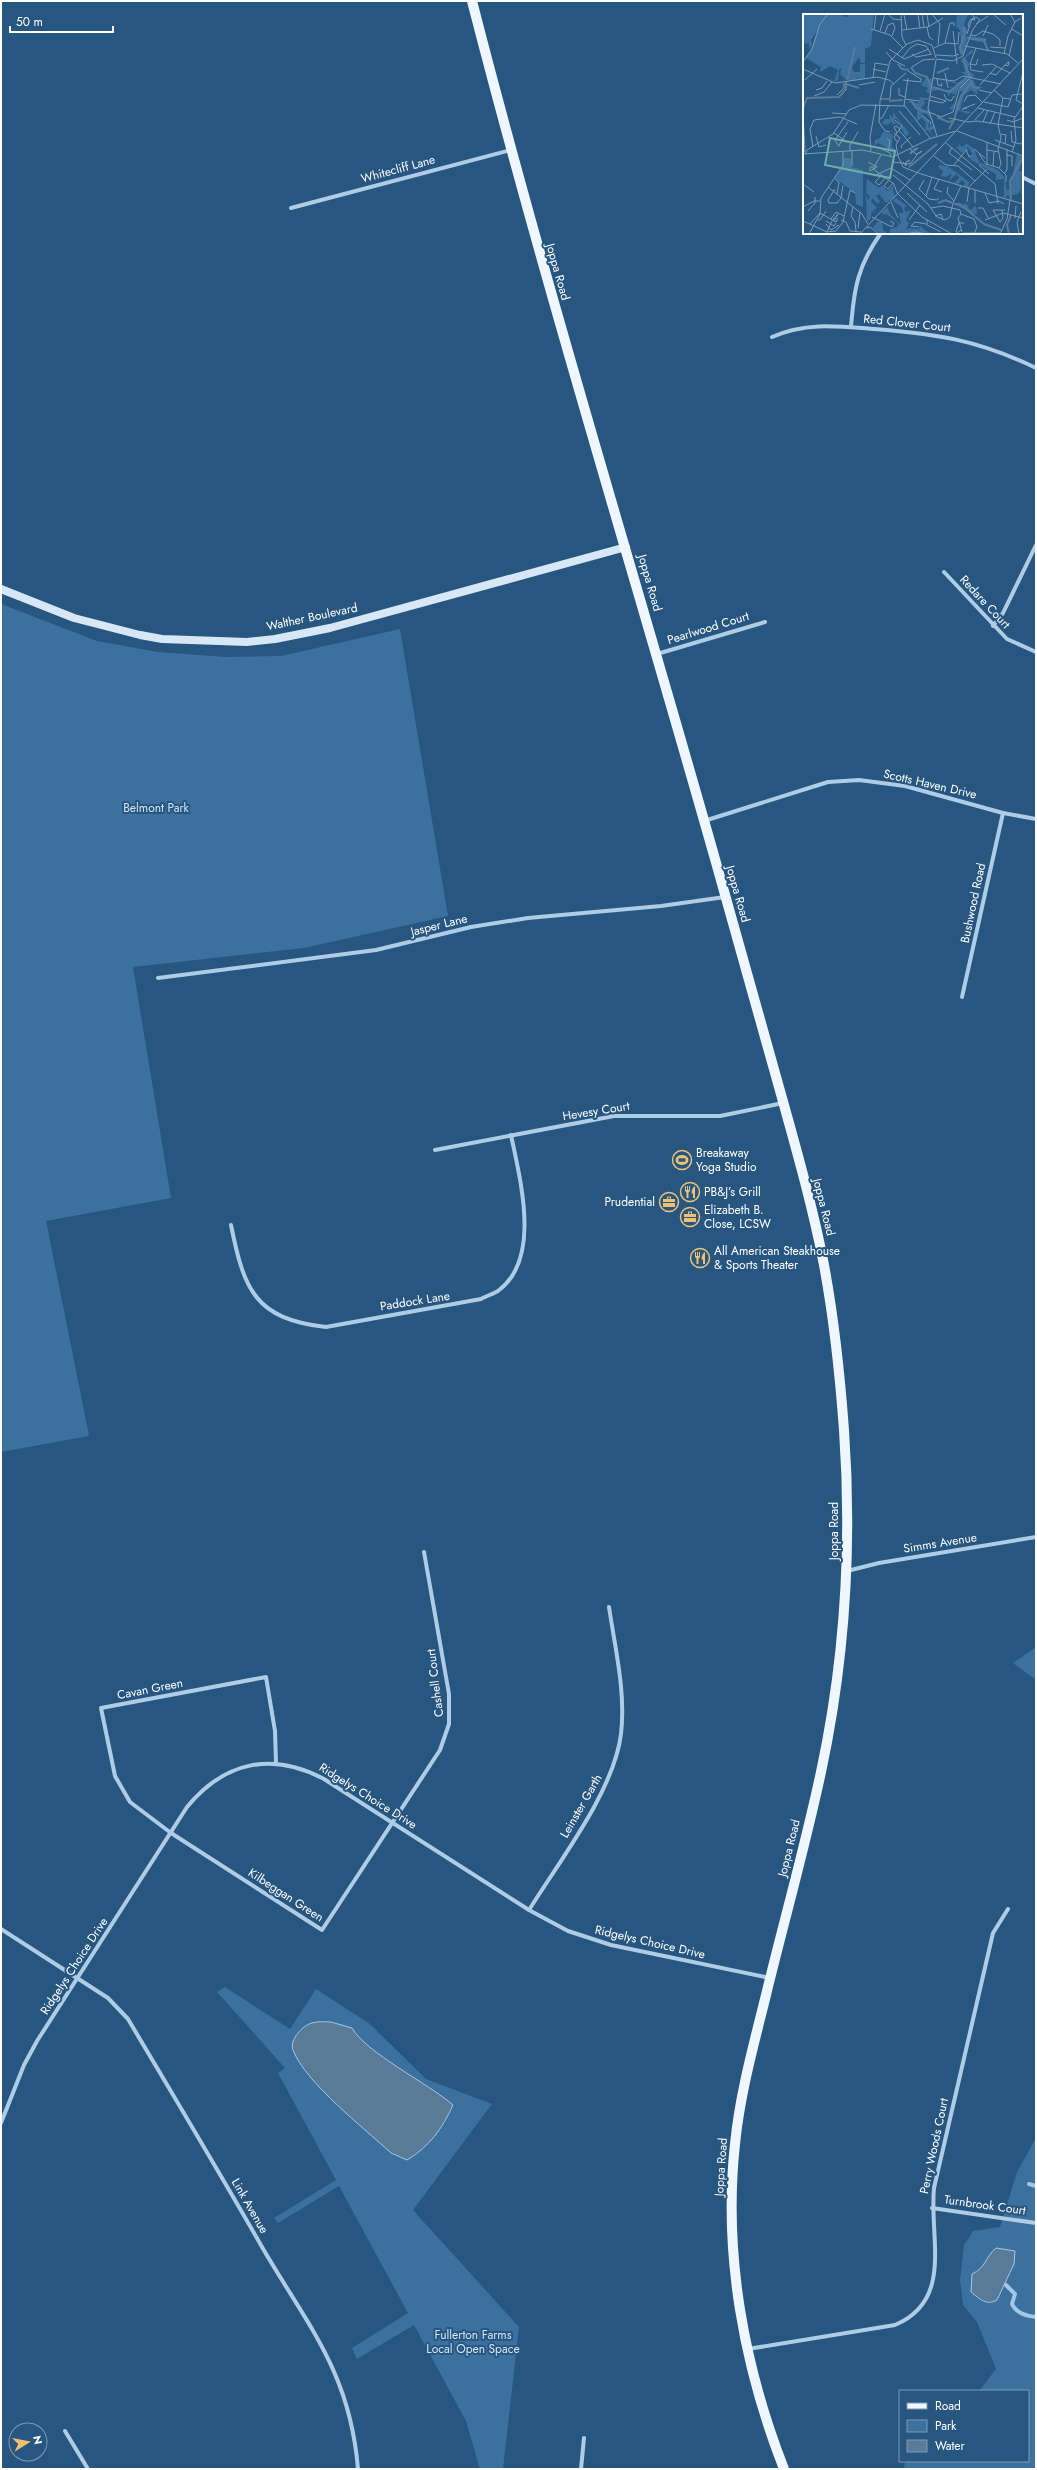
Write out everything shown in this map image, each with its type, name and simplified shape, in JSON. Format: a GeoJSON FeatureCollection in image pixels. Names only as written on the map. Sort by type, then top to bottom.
{"type":"FeatureCollection","features":[{"type":"Feature","properties":{"kind":"main road","name":"Joppa Road"},"geometry":{"type":"LineString","coordinates":[[472,1],[510,150],[626,547],[784,1102],[819,1240],[829,1296],[844,1430],[847,1505],[846,1571],[840,1662],[828,1739],[744,2088],[734,2160],[732,2212],[734,2262],[747,2349],[766,2419],[784,2469]]}},
{"type":"Feature","properties":{"kind":"main road","name":"Walther Boulevard"},"geometry":{"type":"LineString","coordinates":[[1,589],[74,618],[140,635],[198,641],[247,642],[275,639],[330,628],[626,547]]}},
{"type":"Feature","properties":{"kind":"street","name":"Whitecliff Lane"},"geometry":{"type":"LineString","coordinates":[[291,208],[510,150]]}},
{"type":"Feature","properties":{"kind":"street"},"geometry":{"type":"LineString","coordinates":[[1023,178],[1036,184]]}},
{"type":"Feature","properties":{"kind":"street"},"geometry":{"type":"LineString","coordinates":[[851,327],[856,280],[867,254],[880,234]]}},
{"type":"Feature","properties":{"kind":"street","name":"Red Clover Court"},"geometry":{"type":"LineString","coordinates":[[772,337],[790,329],[805,326],[851,327],[955,338],[998,351],[1036,368]]}},
{"type":"Feature","properties":{"kind":"street"},"geometry":{"type":"LineString","coordinates":[[993,626],[1003,614],[1036,545]]}},
{"type":"Feature","properties":{"kind":"street","name":"Redare Court"},"geometry":{"type":"LineString","coordinates":[[944,572],[993,626],[1007,639],[1036,652]]}},
{"type":"Feature","properties":{"kind":"street","name":"Pearlwood Court"},"geometry":{"type":"LineString","coordinates":[[656,654],[765,622]]}},
{"type":"Feature","properties":{"kind":"street","name":"Scotts Haven Drive"},"geometry":{"type":"LineString","coordinates":[[704,821],[828,782],[840,780],[859,780],[904,786],[1002,813],[1036,819]]}},
{"type":"Feature","properties":{"kind":"street","name":"Bushwood Road"},"geometry":{"type":"LineString","coordinates":[[962,997],[1002,813]]}},
{"type":"Feature","properties":{"kind":"street","name":"Jasper Lane"},"geometry":{"type":"LineString","coordinates":[[158,978],[376,950],[471,928],[528,918],[661,906],[725,897]]}},
{"type":"Feature","properties":{"kind":"street","name":"Hevesy Court"},"geometry":{"type":"LineString","coordinates":[[435,1150],[614,1116],[720,1116],[784,1102]]}},
{"type":"Feature","properties":{"kind":"street","name":"Paddock Lane"},"geometry":{"type":"LineString","coordinates":[[230,1225],[238,1263],[254,1296],[264,1305],[284,1318],[304,1325],[326,1327],[481,1299],[498,1291],[507,1280],[518,1265],[523,1244],[525,1218],[523,1194],[511,1135]]}},
{"type":"Feature","properties":{"kind":"street","name":"Simms Avenue"},"geometry":{"type":"LineString","coordinates":[[846,1571],[878,1563],[1036,1537]]}},
{"type":"Feature","properties":{"kind":"street","name":"Cashell Court"},"geometry":{"type":"LineString","coordinates":[[394,1823],[440,1750],[450,1724],[449,1694],[424,1552]]}},
{"type":"Feature","properties":{"kind":"street","name":"Leinster Garth"},"geometry":{"type":"LineString","coordinates":[[529,1910],[599,1797],[611,1773],[617,1754],[621,1733],[621,1706],[609,1607]]}},
{"type":"Feature","properties":{"kind":"street","name":"Cavan Green"},"geometry":{"type":"LineString","coordinates":[[171,1833],[130,1802],[121,1789],[110,1758],[101,1708],[266,1678],[275,1731],[276,1763]]}},
{"type":"Feature","properties":{"kind":"street","name":"Ridgelys Choice Drive"},"geometry":{"type":"LineString","coordinates":[[1,2123],[34,2047],[171,1833],[199,1793],[222,1775],[249,1766],[276,1763],[312,1772],[529,1910],[568,1931],[587,1938],[770,1978]]}},
{"type":"Feature","properties":{"kind":"street","name":"Kilbeggan Green"},"geometry":{"type":"LineString","coordinates":[[171,1833],[322,1930],[394,1823]]}},
{"type":"Feature","properties":{"kind":"street","name":"Perry Woods Court"},"geometry":{"type":"LineString","coordinates":[[747,2349],[883,2328],[904,2321],[914,2314],[929,2294],[934,2276],[932,2208],[940,2159],[982,1975],[995,1926],[1008,1909]]}},
{"type":"Feature","properties":{"kind":"street","name":"Link Avenue"},"geometry":{"type":"LineString","coordinates":[[1,1929],[108,1998],[128,2019],[264,2250],[308,2319],[332,2364],[347,2404],[353,2432],[358,2469]]}},
{"type":"Feature","properties":{"kind":"street","name":"Turnbrook Court"},"geometry":{"type":"LineString","coordinates":[[932,2208],[1036,2223]]}},
{"type":"Feature","properties":{"kind":"street"},"geometry":{"type":"LineString","coordinates":[[65,2431],[88,2469]]}},
{"type":"Feature","properties":{"kind":"street"},"geometry":{"type":"LineString","coordinates":[[581,2469],[584,2438]]}},
{"type":"Feature","properties":{"kind":"green space","name":"Belmont Park"},"geometry":{"type":"Polygon","coordinates":[[[1,604],[97,641],[158,652],[225,657],[281,656],[400,629],[448,916],[304,948],[133,967],[171,1198],[46,1221],[89,1436],[1,1452],[1,604]]]}},
{"type":"Feature","properties":{"kind":"green space"},"geometry":{"type":"Polygon","coordinates":[[[1036,1647],[1036,1680],[1013,1663],[1036,1647]]]}},
{"type":"Feature","properties":{"kind":"green space","name":"Fullerton Farms Local Open Space"},"geometry":{"type":"Polygon","coordinates":[[[225,1987],[290,2029],[316,1989],[370,2024],[426,2079],[492,2104],[413,2210],[519,2327],[503,2469],[480,2469],[466,2421],[414,2325],[357,2359],[352,2348],[408,2313],[339,2186],[278,2223],[274,2218],[336,2180],[278,2073],[285,2068],[217,1992],[225,1987]]]}},
{"type":"Feature","properties":{"kind":"green space"},"geometry":{"type":"Polygon","coordinates":[[[1036,2138],[1036,2469],[904,2469],[905,2462],[1029,2462],[1029,2390],[980,2390],[996,2369],[977,2322],[963,2305],[960,2279],[964,2245],[973,2231],[1000,2227],[1017,2172],[1036,2138]]]}},
{"type":"Feature","properties":{"kind":"water"},"geometry":{"type":"Polygon","coordinates":[[[331,2022],[352,2028],[359,2037],[383,2057],[453,2105],[440,2129],[429,2143],[407,2160],[391,2153],[351,2118],[322,2090],[300,2063],[292,2046],[295,2038],[301,2030],[308,2024],[331,2022]]]}},
{"type":"Feature","properties":{"kind":"water"},"geometry":{"type":"Polygon","coordinates":[[[996,2248],[1015,2251],[1014,2264],[997,2300],[993,2302],[986,2302],[971,2292],[972,2274],[977,2272],[983,2266],[992,2251],[996,2248]]]}},
{"type":"Feature","properties":{"kind":"waterway"},"geometry":{"type":"LineString","coordinates":[[1029,2184],[1036,2186]]}},
{"type":"Feature","properties":{"kind":"waterway"},"geometry":{"type":"LineString","coordinates":[[1006,2285],[1015,2294],[1012,2304],[1016,2310],[1026,2315],[1036,2317]]}},
{"type":"Feature","properties":{"kind":"place","name":"Breakaway Yoga Studio"},"geometry":{"type":"Point","coordinates":[682,1160]}},
{"type":"Feature","properties":{"kind":"place","name":"PB&J’s Grill"},"geometry":{"type":"Point","coordinates":[690,1192]}},
{"type":"Feature","properties":{"kind":"place","name":"Prudential"},"geometry":{"type":"Point","coordinates":[669,1202]}},
{"type":"Feature","properties":{"kind":"place","name":"Elizabeth B. Close, LCSW"},"geometry":{"type":"Point","coordinates":[690,1217]}},
{"type":"Feature","properties":{"kind":"place","name":"All American Steakhouse & Sports Theater"},"geometry":{"type":"Point","coordinates":[700,1258]}}]}
